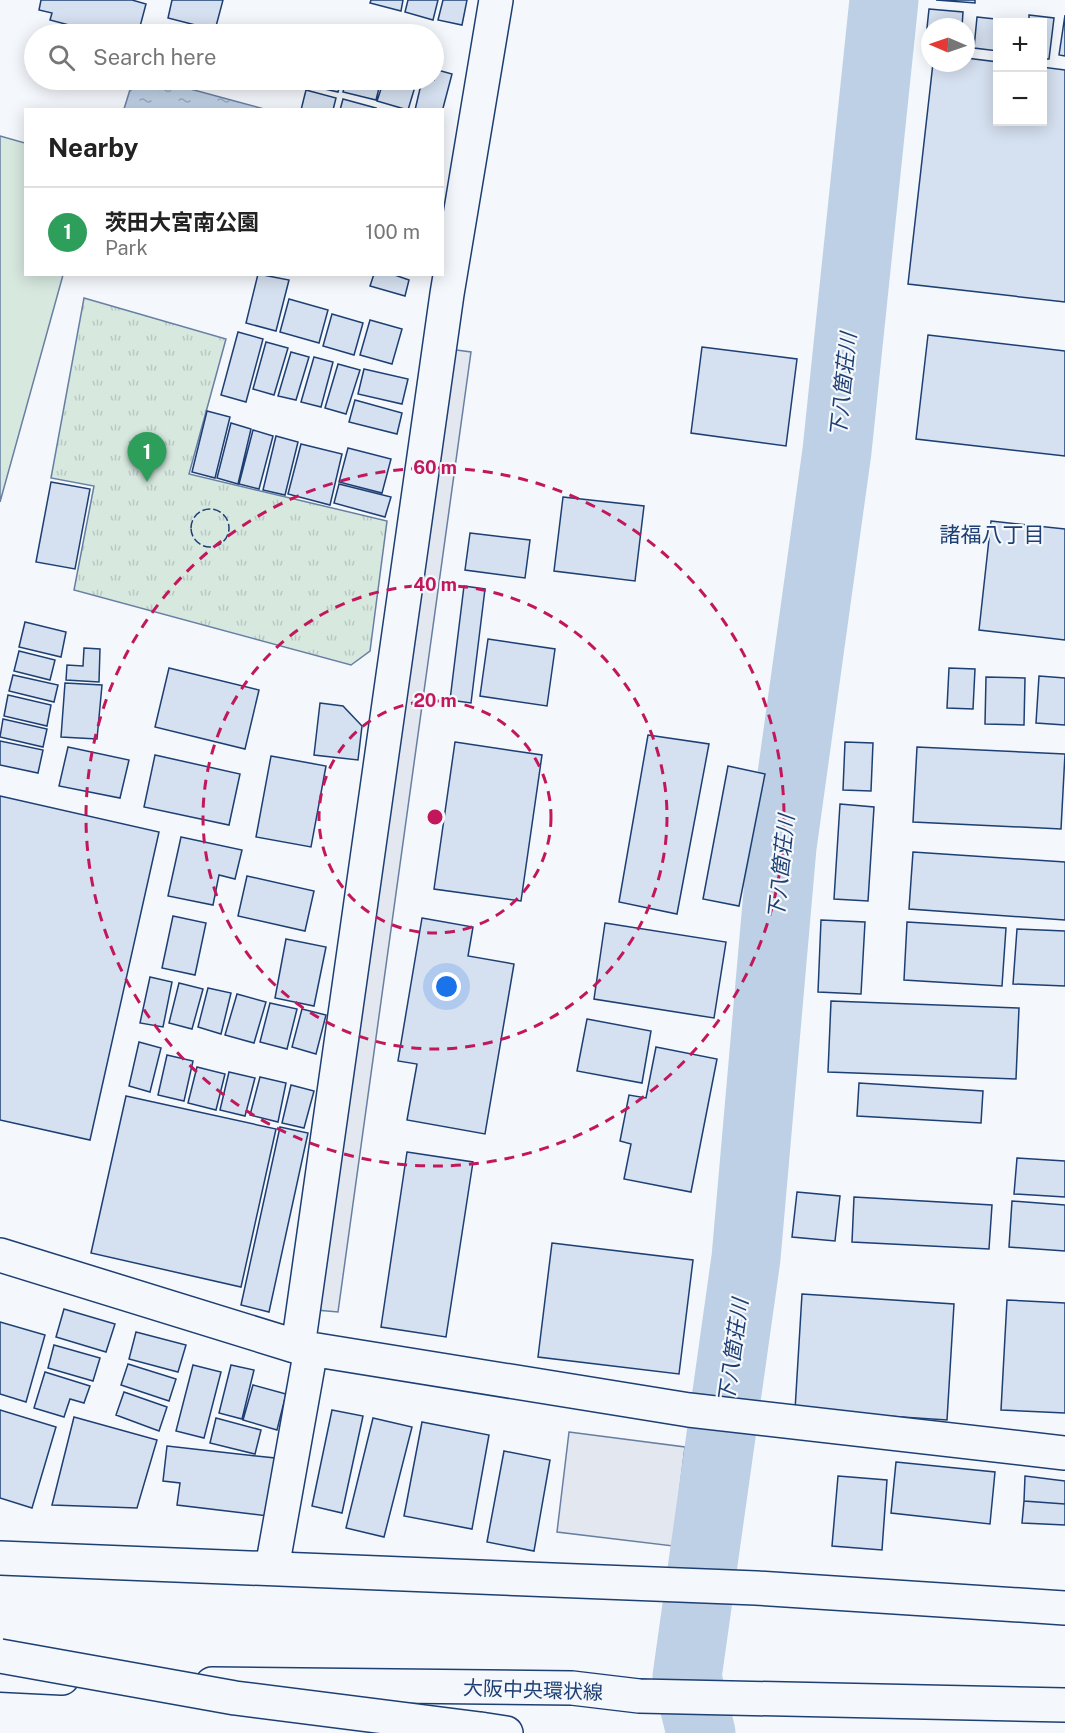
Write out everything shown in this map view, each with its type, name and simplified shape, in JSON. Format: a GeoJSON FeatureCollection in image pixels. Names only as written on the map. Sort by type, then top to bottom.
{"type":"FeatureCollection","features":[{"type":"Feature","properties":{"kind":"main road"},"geometry":{"type":"LineString","coordinates":[[272,1568],[447,294],[496,0]]}},
{"type":"Feature","properties":{"kind":"main road"},"geometry":{"type":"LineString","coordinates":[[0,1255],[304,1348],[689,1410],[1065,1453]]}},
{"type":"Feature","properties":{"kind":"main road"},"geometry":{"type":"LineString","coordinates":[[0,1558],[756,1588],[1065,1608]]}},
{"type":"Feature","properties":{"kind":"main road"},"geometry":{"type":"LineString","coordinates":[[0,1656],[235,1698],[506,1733]]}},
{"type":"Feature","properties":{"kind":"main road"},"geometry":{"type":"LineString","coordinates":[[0,1661],[72,1679]]}},
{"type":"Feature","properties":{"kind":"main road","name":"大阪中央環状線"},"geometry":{"type":"LineString","coordinates":[[0,1675],[148,1683],[572,1688],[639,1696],[1065,1705]]}},
{"type":"Feature","properties":{"kind":"green space"},"geometry":{"type":"Polygon","coordinates":[[[0,136],[24,143],[24,276],[63,276],[0,502],[0,136]]]}},
{"type":"Feature","properties":{"kind":"green space"},"geometry":{"type":"Polygon","coordinates":[[[84,298],[226,339],[189,474],[387,521],[370,651],[351,665],[74,590],[94,486],[51,478],[84,298]]]}},
{"type":"Feature","properties":{"kind":"shaded area"},"geometry":{"type":"Polygon","coordinates":[[[449,349],[471,352],[338,1312],[316,1310],[449,349]]]}},
{"type":"Feature","properties":{"kind":"shaded area"},"geometry":{"type":"Polygon","coordinates":[[[569,1432],[685,1447],[673,1546],[557,1532],[569,1432]]]}},
{"type":"Feature","properties":{"kind":"water"},"geometry":{"type":"Polygon","coordinates":[[[130,90],[194,90],[260,108],[124,108],[130,90]]]}},
{"type":"Feature","properties":{"kind":"building"},"geometry":{"type":"Polygon","coordinates":[[[41,0],[132,0],[146,4],[141,24],[65,24],[50,20],[52,13],[39,10],[41,0]]]}},
{"type":"Feature","properties":{"kind":"building"},"geometry":{"type":"Polygon","coordinates":[[[172,0],[223,0],[217,24],[192,24],[168,18],[172,0]]]}},
{"type":"Feature","properties":{"kind":"building"},"geometry":{"type":"Polygon","coordinates":[[[371,0],[403,0],[401,11],[370,3],[371,0]]]}},
{"type":"Feature","properties":{"kind":"building"},"geometry":{"type":"Polygon","coordinates":[[[408,0],[438,0],[433,20],[405,12],[408,0]]]}},
{"type":"Feature","properties":{"kind":"building"},"geometry":{"type":"Polygon","coordinates":[[[443,0],[467,0],[462,25],[438,20],[443,0]]]}},
{"type":"Feature","properties":{"kind":"building"},"geometry":{"type":"Polygon","coordinates":[[[936,0],[975,0],[975,3],[936,0]]]}},
{"type":"Feature","properties":{"kind":"building"},"geometry":{"type":"Polygon","coordinates":[[[929,9],[963,12],[963,18],[928,18],[929,9]]]}},
{"type":"Feature","properties":{"kind":"building"},"geometry":{"type":"Polygon","coordinates":[[[1029,15],[1054,18],[1049,59],[1047,59],[1047,18],[1029,18],[1029,15]]]}},
{"type":"Feature","properties":{"kind":"building"},"geometry":{"type":"Polygon","coordinates":[[[1065,15],[1065,56],[1059,55],[1065,15]]]}},
{"type":"Feature","properties":{"kind":"building"},"geometry":{"type":"Polygon","coordinates":[[[977,17],[993,19],[993,50],[975,48],[977,17]]]}},
{"type":"Feature","properties":{"kind":"building"},"geometry":{"type":"Polygon","coordinates":[[[975,59],[993,61],[993,126],[1047,126],[1047,68],[1065,70],[1065,302],[908,284],[932,72],[975,72],[975,59]]]}},
{"type":"Feature","properties":{"kind":"building"},"geometry":{"type":"Polygon","coordinates":[[[444,72],[452,74],[443,108],[415,108],[420,90],[444,90],[444,72]]]}},
{"type":"Feature","properties":{"kind":"building"},"geometry":{"type":"Polygon","coordinates":[[[306,90],[336,98],[334,108],[302,108],[306,90]]]}},
{"type":"Feature","properties":{"kind":"building"},"geometry":{"type":"Polygon","coordinates":[[[344,90],[378,90],[376,100],[343,92],[344,90]]]}},
{"type":"Feature","properties":{"kind":"building"},"geometry":{"type":"Polygon","coordinates":[[[381,90],[414,90],[409,108],[377,101],[381,90]]]}},
{"type":"Feature","properties":{"kind":"building"},"geometry":{"type":"Polygon","coordinates":[[[343,99],[376,108],[341,108],[343,99]]]}},
{"type":"Feature","properties":{"kind":"building"},"geometry":{"type":"Polygon","coordinates":[[[258,276],[289,280],[276,331],[246,323],[258,276]]]}},
{"type":"Feature","properties":{"kind":"building"},"geometry":{"type":"Polygon","coordinates":[[[373,276],[398,276],[409,280],[405,296],[370,286],[373,276]]]}},
{"type":"Feature","properties":{"kind":"building"},"geometry":{"type":"Polygon","coordinates":[[[289,299],[328,310],[319,343],[280,332],[289,299]]]}},
{"type":"Feature","properties":{"kind":"building"},"geometry":{"type":"Polygon","coordinates":[[[332,314],[363,323],[354,355],[323,346],[332,314]]]}},
{"type":"Feature","properties":{"kind":"building"},"geometry":{"type":"Polygon","coordinates":[[[370,320],[402,329],[392,364],[360,355],[370,320]]]}},
{"type":"Feature","properties":{"kind":"building"},"geometry":{"type":"Polygon","coordinates":[[[238,332],[263,339],[246,402],[221,395],[238,332]]]}},
{"type":"Feature","properties":{"kind":"building"},"geometry":{"type":"Polygon","coordinates":[[[928,335],[1065,351],[1065,456],[916,439],[928,335]]]}},
{"type":"Feature","properties":{"kind":"building"},"geometry":{"type":"Polygon","coordinates":[[[266,342],[288,348],[274,395],[253,389],[266,342]]]}},
{"type":"Feature","properties":{"kind":"building"},"geometry":{"type":"Polygon","coordinates":[[[702,347],[797,359],[786,446],[691,433],[702,347]]]}},
{"type":"Feature","properties":{"kind":"building"},"geometry":{"type":"Polygon","coordinates":[[[291,352],[309,357],[296,400],[278,396],[291,352]]]}},
{"type":"Feature","properties":{"kind":"building"},"geometry":{"type":"Polygon","coordinates":[[[314,357],[333,362],[321,407],[301,402],[314,357]]]}},
{"type":"Feature","properties":{"kind":"building"},"geometry":{"type":"Polygon","coordinates":[[[338,364],[360,370],[346,414],[325,408],[338,364]]]}},
{"type":"Feature","properties":{"kind":"building"},"geometry":{"type":"Polygon","coordinates":[[[364,369],[408,379],[402,404],[358,394],[364,369]]]}},
{"type":"Feature","properties":{"kind":"building"},"geometry":{"type":"Polygon","coordinates":[[[355,400],[402,413],[397,434],[349,422],[355,400]]]}},
{"type":"Feature","properties":{"kind":"building"},"geometry":{"type":"Polygon","coordinates":[[[207,411],[230,417],[215,478],[192,472],[207,411]]]}},
{"type":"Feature","properties":{"kind":"building"},"geometry":{"type":"Polygon","coordinates":[[[231,423],[251,429],[238,484],[217,478],[231,423]]]}},
{"type":"Feature","properties":{"kind":"building"},"geometry":{"type":"Polygon","coordinates":[[[253,430],[273,436],[259,489],[239,484],[253,430]]]}},
{"type":"Feature","properties":{"kind":"building"},"geometry":{"type":"Polygon","coordinates":[[[276,436],[298,442],[285,495],[263,490],[276,436]]]}},
{"type":"Feature","properties":{"kind":"building"},"geometry":{"type":"Polygon","coordinates":[[[301,444],[342,454],[330,505],[288,494],[301,444]]]}},
{"type":"Feature","properties":{"kind":"building"},"geometry":{"type":"Polygon","coordinates":[[[348,448],[391,459],[382,493],[339,482],[348,448]]]}},
{"type":"Feature","properties":{"kind":"building"},"geometry":{"type":"Polygon","coordinates":[[[51,482],[90,489],[75,569],[36,562],[51,482]]]}},
{"type":"Feature","properties":{"kind":"building"},"geometry":{"type":"Polygon","coordinates":[[[339,484],[391,497],[385,517],[334,503],[339,484]]]}},
{"type":"Feature","properties":{"kind":"building"},"geometry":{"type":"Polygon","coordinates":[[[563,497],[644,506],[635,581],[554,571],[563,497]]]}},
{"type":"Feature","properties":{"kind":"building"},"geometry":{"type":"Polygon","coordinates":[[[991,521],[1065,529],[1065,640],[979,630],[991,521]]]}},
{"type":"Feature","properties":{"kind":"building"},"geometry":{"type":"Polygon","coordinates":[[[470,533],[530,540],[525,578],[465,570],[470,533]]]}},
{"type":"Feature","properties":{"kind":"building"},"geometry":{"type":"Polygon","coordinates":[[[464,586],[485,589],[471,703],[450,700],[464,586]]]}},
{"type":"Feature","properties":{"kind":"building"},"geometry":{"type":"Polygon","coordinates":[[[25,622],[66,632],[61,657],[19,647],[25,622]]]}},
{"type":"Feature","properties":{"kind":"building"},"geometry":{"type":"Polygon","coordinates":[[[488,639],[555,649],[547,706],[480,696],[488,639]]]}},
{"type":"Feature","properties":{"kind":"building"},"geometry":{"type":"Polygon","coordinates":[[[84,648],[100,649],[99,682],[66,680],[67,665],[83,666],[84,648]]]}},
{"type":"Feature","properties":{"kind":"building"},"geometry":{"type":"Polygon","coordinates":[[[19,651],[55,660],[50,680],[14,671],[19,651]]]}},
{"type":"Feature","properties":{"kind":"building"},"geometry":{"type":"Polygon","coordinates":[[[169,668],[259,690],[245,749],[155,727],[169,668]]]}},
{"type":"Feature","properties":{"kind":"building"},"geometry":{"type":"Polygon","coordinates":[[[949,668],[975,669],[973,709],[947,708],[949,668]]]}},
{"type":"Feature","properties":{"kind":"building"},"geometry":{"type":"Polygon","coordinates":[[[13,675],[58,685],[54,702],[9,691],[13,675]]]}},
{"type":"Feature","properties":{"kind":"building"},"geometry":{"type":"Polygon","coordinates":[[[1039,676],[1065,678],[1065,725],[1036,723],[1039,676]]]}},
{"type":"Feature","properties":{"kind":"building"},"geometry":{"type":"Polygon","coordinates":[[[986,677],[1025,678],[1024,725],[985,724],[986,677]]]}},
{"type":"Feature","properties":{"kind":"building"},"geometry":{"type":"Polygon","coordinates":[[[65,683],[102,685],[97,739],[61,737],[65,683]]]}},
{"type":"Feature","properties":{"kind":"building"},"geometry":{"type":"Polygon","coordinates":[[[8,695],[51,705],[47,726],[4,716],[8,695]]]}},
{"type":"Feature","properties":{"kind":"building"},"geometry":{"type":"Polygon","coordinates":[[[320,703],[343,706],[362,726],[358,760],[314,755],[320,703]]]}},
{"type":"Feature","properties":{"kind":"building"},"geometry":{"type":"Polygon","coordinates":[[[3,719],[47,729],[43,747],[0,737],[3,719]]]}},
{"type":"Feature","properties":{"kind":"building"},"geometry":{"type":"Polygon","coordinates":[[[648,735],[709,744],[677,914],[619,902],[648,735]]]}},
{"type":"Feature","properties":{"kind":"building"},"geometry":{"type":"Polygon","coordinates":[[[0,741],[43,750],[38,773],[0,765],[0,741]]]}},
{"type":"Feature","properties":{"kind":"building"},"geometry":{"type":"Polygon","coordinates":[[[455,742],[542,755],[521,901],[434,889],[455,742]]]}},
{"type":"Feature","properties":{"kind":"building"},"geometry":{"type":"Polygon","coordinates":[[[845,742],[873,743],[871,791],[843,790],[845,742]]]}},
{"type":"Feature","properties":{"kind":"building"},"geometry":{"type":"Polygon","coordinates":[[[68,747],[129,760],[120,798],[59,786],[68,747]]]}},
{"type":"Feature","properties":{"kind":"building"},"geometry":{"type":"Polygon","coordinates":[[[917,747],[1065,754],[1061,829],[913,822],[917,747]]]}},
{"type":"Feature","properties":{"kind":"building"},"geometry":{"type":"Polygon","coordinates":[[[155,755],[240,774],[229,825],[144,807],[155,755]]]}},
{"type":"Feature","properties":{"kind":"building"},"geometry":{"type":"Polygon","coordinates":[[[271,756],[326,766],[311,847],[256,837],[271,756]]]}},
{"type":"Feature","properties":{"kind":"building"},"geometry":{"type":"Polygon","coordinates":[[[728,766],[765,774],[739,906],[703,899],[728,766]]]}},
{"type":"Feature","properties":{"kind":"building"},"geometry":{"type":"Polygon","coordinates":[[[0,796],[159,832],[90,1140],[0,1120],[0,796]]]}},
{"type":"Feature","properties":{"kind":"building"},"geometry":{"type":"Polygon","coordinates":[[[840,804],[874,807],[868,901],[834,899],[840,804]]]}},
{"type":"Feature","properties":{"kind":"building"},"geometry":{"type":"Polygon","coordinates":[[[181,837],[242,850],[235,879],[219,875],[213,905],[168,896],[181,837]]]}},
{"type":"Feature","properties":{"kind":"building"},"geometry":{"type":"Polygon","coordinates":[[[913,852],[1065,862],[1065,920],[909,909],[913,852]]]}},
{"type":"Feature","properties":{"kind":"building"},"geometry":{"type":"Polygon","coordinates":[[[247,876],[314,891],[305,931],[238,916],[247,876]]]}},
{"type":"Feature","properties":{"kind":"building"},"geometry":{"type":"Polygon","coordinates":[[[173,916],[206,923],[195,975],[162,968],[173,916]]]}},
{"type":"Feature","properties":{"kind":"building"},"geometry":{"type":"Polygon","coordinates":[[[422,918],[473,927],[468,956],[514,964],[485,1134],[407,1120],[417,1064],[398,1061],[422,918]]]}},
{"type":"Feature","properties":{"kind":"building"},"geometry":{"type":"Polygon","coordinates":[[[821,920],[865,922],[861,994],[818,992],[821,920]]]}},
{"type":"Feature","properties":{"kind":"building"},"geometry":{"type":"Polygon","coordinates":[[[907,922],[1006,928],[1002,986],[904,980],[907,922]]]}},
{"type":"Feature","properties":{"kind":"building"},"geometry":{"type":"Polygon","coordinates":[[[605,923],[726,942],[714,1018],[594,999],[605,923]]]}},
{"type":"Feature","properties":{"kind":"building"},"geometry":{"type":"Polygon","coordinates":[[[1017,929],[1065,931],[1065,986],[1013,984],[1017,929]]]}},
{"type":"Feature","properties":{"kind":"building"},"geometry":{"type":"Polygon","coordinates":[[[286,939],[326,947],[314,1006],[275,998],[286,939]]]}},
{"type":"Feature","properties":{"kind":"building"},"geometry":{"type":"Polygon","coordinates":[[[150,977],[172,982],[163,1027],[140,1023],[150,977]]]}},
{"type":"Feature","properties":{"kind":"building"},"geometry":{"type":"Polygon","coordinates":[[[179,983],[203,989],[192,1029],[169,1023],[179,983]]]}},
{"type":"Feature","properties":{"kind":"building"},"geometry":{"type":"Polygon","coordinates":[[[208,988],[231,993],[221,1034],[198,1027],[208,988]]]}},
{"type":"Feature","properties":{"kind":"building"},"geometry":{"type":"Polygon","coordinates":[[[237,994],[266,1002],[254,1043],[225,1035],[237,994]]]}},
{"type":"Feature","properties":{"kind":"building"},"geometry":{"type":"Polygon","coordinates":[[[831,1001],[1019,1008],[1016,1079],[828,1072],[831,1001]]]}},
{"type":"Feature","properties":{"kind":"building"},"geometry":{"type":"Polygon","coordinates":[[[270,1003],[297,1009],[287,1049],[260,1042],[270,1003]]]}},
{"type":"Feature","properties":{"kind":"building"},"geometry":{"type":"Polygon","coordinates":[[[302,1009],[326,1015],[316,1054],[292,1047],[302,1009]]]}},
{"type":"Feature","properties":{"kind":"building"},"geometry":{"type":"Polygon","coordinates":[[[587,1019],[651,1031],[642,1083],[577,1071],[587,1019]]]}},
{"type":"Feature","properties":{"kind":"building"},"geometry":{"type":"Polygon","coordinates":[[[139,1042],[161,1048],[150,1092],[129,1086],[139,1042]]]}},
{"type":"Feature","properties":{"kind":"building"},"geometry":{"type":"Polygon","coordinates":[[[656,1047],[717,1059],[691,1192],[624,1179],[631,1144],[620,1141],[629,1095],[646,1098],[656,1047]]]}},
{"type":"Feature","properties":{"kind":"building"},"geometry":{"type":"Polygon","coordinates":[[[167,1055],[193,1061],[184,1101],[158,1095],[167,1055]]]}},
{"type":"Feature","properties":{"kind":"building"},"geometry":{"type":"Polygon","coordinates":[[[197,1067],[225,1074],[216,1110],[188,1103],[197,1067]]]}},
{"type":"Feature","properties":{"kind":"building"},"geometry":{"type":"Polygon","coordinates":[[[229,1072],[255,1078],[245,1116],[220,1110],[229,1072]]]}},
{"type":"Feature","properties":{"kind":"building"},"geometry":{"type":"Polygon","coordinates":[[[260,1077],[286,1083],[278,1122],[250,1115],[260,1077]]]}},
{"type":"Feature","properties":{"kind":"building"},"geometry":{"type":"Polygon","coordinates":[[[859,1083],[983,1091],[981,1123],[857,1116],[859,1083]]]}},
{"type":"Feature","properties":{"kind":"building"},"geometry":{"type":"Polygon","coordinates":[[[291,1085],[314,1091],[304,1128],[282,1123],[291,1085]]]}},
{"type":"Feature","properties":{"kind":"building"},"geometry":{"type":"Polygon","coordinates":[[[126,1096],[276,1129],[241,1287],[91,1253],[126,1096]]]}},
{"type":"Feature","properties":{"kind":"building"},"geometry":{"type":"Polygon","coordinates":[[[280,1127],[308,1133],[269,1312],[241,1305],[280,1127]]]}},
{"type":"Feature","properties":{"kind":"building"},"geometry":{"type":"Polygon","coordinates":[[[407,1152],[473,1162],[446,1337],[381,1327],[407,1152]]]}},
{"type":"Feature","properties":{"kind":"building"},"geometry":{"type":"Polygon","coordinates":[[[1017,1158],[1065,1161],[1065,1197],[1014,1194],[1017,1158]]]}},
{"type":"Feature","properties":{"kind":"building"},"geometry":{"type":"Polygon","coordinates":[[[797,1192],[840,1196],[835,1241],[792,1237],[797,1192]]]}},
{"type":"Feature","properties":{"kind":"building"},"geometry":{"type":"Polygon","coordinates":[[[854,1197],[992,1205],[989,1249],[852,1242],[854,1197]]]}},
{"type":"Feature","properties":{"kind":"building"},"geometry":{"type":"Polygon","coordinates":[[[1012,1201],[1065,1205],[1065,1251],[1009,1247],[1012,1201]]]}},
{"type":"Feature","properties":{"kind":"building"},"geometry":{"type":"Polygon","coordinates":[[[552,1243],[693,1260],[679,1374],[538,1357],[552,1243]]]}},
{"type":"Feature","properties":{"kind":"building"},"geometry":{"type":"Polygon","coordinates":[[[802,1294],[954,1304],[947,1420],[795,1410],[802,1294]]]}},
{"type":"Feature","properties":{"kind":"building"},"geometry":{"type":"Polygon","coordinates":[[[1007,1300],[1065,1303],[1065,1413],[1001,1410],[1007,1300]]]}},
{"type":"Feature","properties":{"kind":"building"},"geometry":{"type":"Polygon","coordinates":[[[64,1309],[115,1324],[106,1352],[56,1337],[64,1309]]]}},
{"type":"Feature","properties":{"kind":"building"},"geometry":{"type":"Polygon","coordinates":[[[0,1322],[45,1335],[26,1402],[0,1394],[0,1322]]]}},
{"type":"Feature","properties":{"kind":"building"},"geometry":{"type":"Polygon","coordinates":[[[136,1332],[186,1345],[178,1372],[129,1359],[136,1332]]]}},
{"type":"Feature","properties":{"kind":"building"},"geometry":{"type":"Polygon","coordinates":[[[54,1345],[100,1358],[93,1381],[48,1368],[54,1345]]]}},
{"type":"Feature","properties":{"kind":"building"},"geometry":{"type":"Polygon","coordinates":[[[128,1364],[176,1379],[169,1401],[121,1385],[128,1364]]]}},
{"type":"Feature","properties":{"kind":"building"},"geometry":{"type":"Polygon","coordinates":[[[193,1365],[221,1372],[204,1438],[176,1431],[193,1365]]]}},
{"type":"Feature","properties":{"kind":"building"},"geometry":{"type":"Polygon","coordinates":[[[231,1365],[254,1370],[242,1419],[219,1413],[231,1365]]]}},
{"type":"Feature","properties":{"kind":"building"},"geometry":{"type":"Polygon","coordinates":[[[45,1372],[90,1386],[84,1403],[70,1399],[64,1417],[34,1408],[45,1372]]]}},
{"type":"Feature","properties":{"kind":"building"},"geometry":{"type":"Polygon","coordinates":[[[253,1385],[286,1394],[277,1430],[243,1420],[253,1385]]]}},
{"type":"Feature","properties":{"kind":"building"},"geometry":{"type":"Polygon","coordinates":[[[124,1392],[167,1407],[159,1431],[116,1415],[124,1392]]]}},
{"type":"Feature","properties":{"kind":"building"},"geometry":{"type":"Polygon","coordinates":[[[0,1410],[56,1427],[32,1508],[0,1498],[0,1410]]]}},
{"type":"Feature","properties":{"kind":"building"},"geometry":{"type":"Polygon","coordinates":[[[332,1410],[363,1416],[342,1513],[312,1506],[332,1410]]]}},
{"type":"Feature","properties":{"kind":"building"},"geometry":{"type":"Polygon","coordinates":[[[74,1417],[157,1440],[137,1508],[52,1505],[74,1417]]]}},
{"type":"Feature","properties":{"kind":"building"},"geometry":{"type":"Polygon","coordinates":[[[216,1418],[261,1430],[255,1454],[210,1443],[216,1418]]]}},
{"type":"Feature","properties":{"kind":"building"},"geometry":{"type":"Polygon","coordinates":[[[373,1418],[412,1427],[384,1537],[346,1528],[373,1418]]]}},
{"type":"Feature","properties":{"kind":"building"},"geometry":{"type":"Polygon","coordinates":[[[422,1422],[489,1435],[472,1529],[404,1516],[422,1422]]]}},
{"type":"Feature","properties":{"kind":"building"},"geometry":{"type":"Polygon","coordinates":[[[167,1446],[275,1458],[268,1516],[177,1505],[180,1483],[163,1481],[167,1446]]]}},
{"type":"Feature","properties":{"kind":"building"},"geometry":{"type":"Polygon","coordinates":[[[504,1451],[550,1460],[534,1551],[487,1542],[504,1451]]]}},
{"type":"Feature","properties":{"kind":"building"},"geometry":{"type":"Polygon","coordinates":[[[896,1462],[995,1472],[990,1524],[891,1513],[896,1462]]]}},
{"type":"Feature","properties":{"kind":"building"},"geometry":{"type":"Polygon","coordinates":[[[838,1476],[887,1480],[882,1550],[832,1546],[838,1476]]]}},
{"type":"Feature","properties":{"kind":"building"},"geometry":{"type":"Polygon","coordinates":[[[1025,1476],[1065,1481],[1065,1504],[1024,1501],[1025,1476]]]}},
{"type":"Feature","properties":{"kind":"building"},"geometry":{"type":"Polygon","coordinates":[[[1024,1501],[1065,1504],[1065,1525],[1022,1523],[1024,1501]]]}},
{"type":"Feature","properties":{"kind":"waterway","name":"下八箇荘川"},"geometry":{"type":"LineString","coordinates":[[701,1733],[687,1677],[746,1258],[782,847],[837,451],[884,0]]}},
{"type":"Feature","properties":{"kind":"fence"},"geometry":{"type":"LineString","coordinates":[[210,509],[223,515],[229,528],[223,541],[210,547],[197,541],[191,528],[197,515],[210,509]]}},
{"type":"Feature","properties":{"kind":"place","name":"茨田大宮南公園"},"geometry":{"type":"Point","coordinates":[147,482]}},
{"type":"Feature","properties":{"kind":"district","name":"諸福八丁目"},"geometry":{"type":"Point","coordinates":[992,534]}}]}
